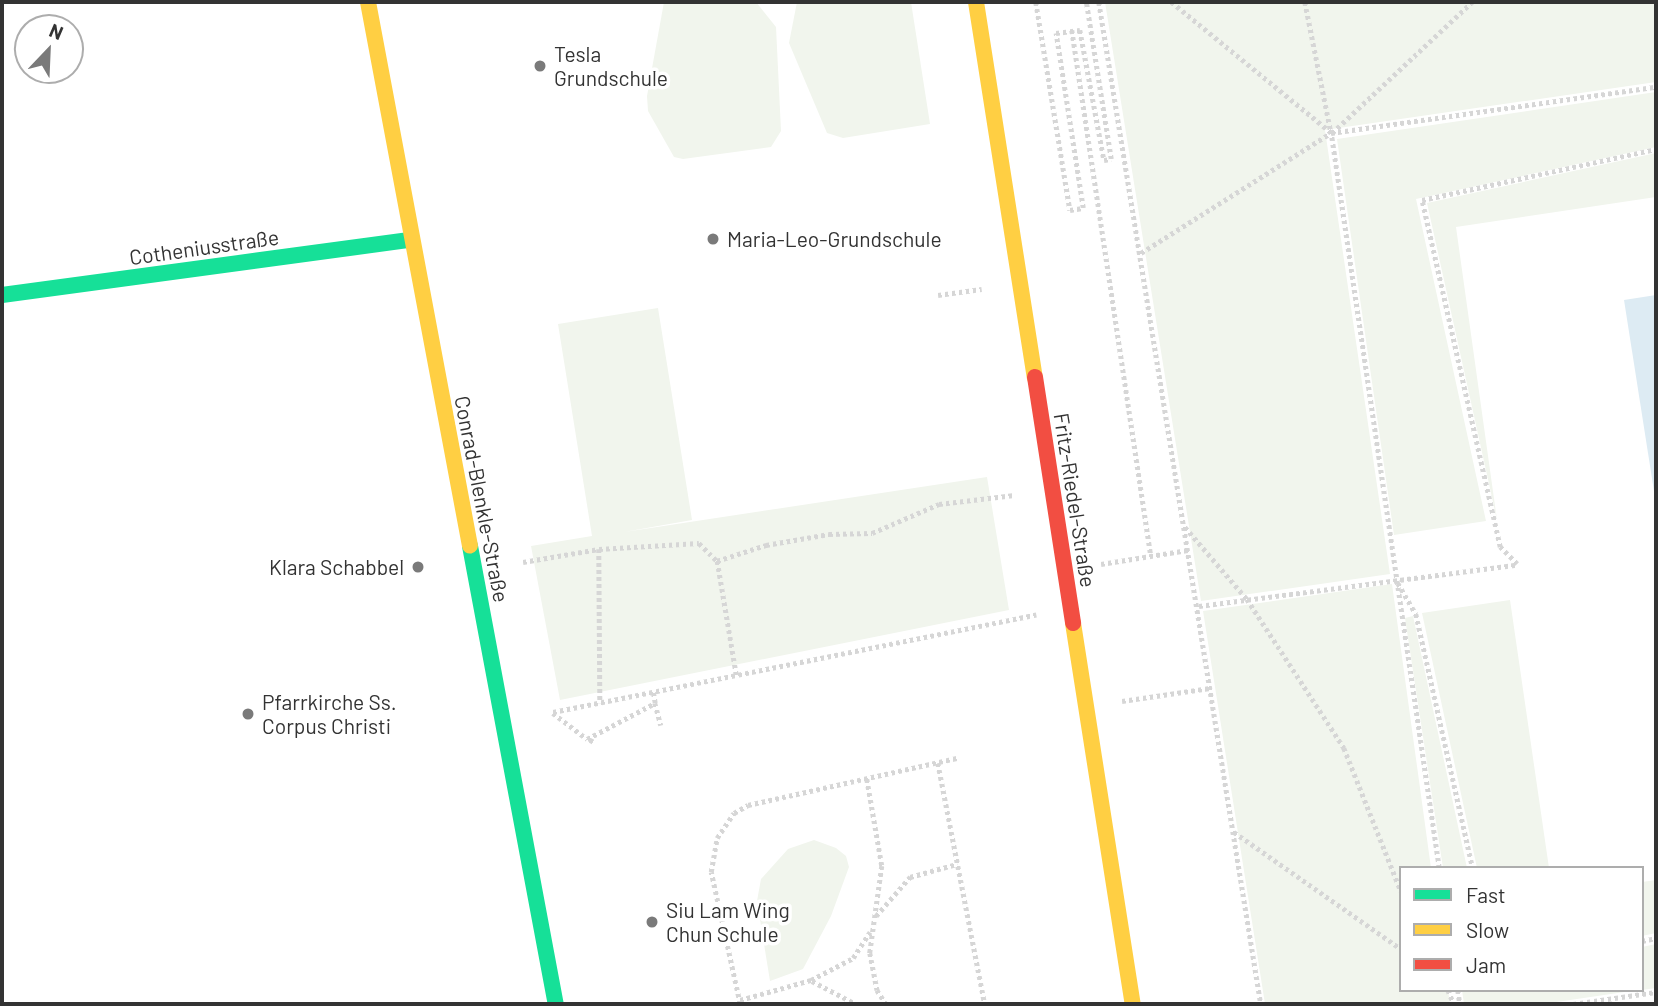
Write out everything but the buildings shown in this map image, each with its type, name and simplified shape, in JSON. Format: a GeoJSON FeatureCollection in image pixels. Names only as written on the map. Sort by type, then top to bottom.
{"type":"FeatureCollection","features":[{"type":"Feature","properties":{"kind":"street","name":"Conrad-Blenkle-Straße"},"geometry":{"type":"LineString","coordinates":[[368,2],[556,1004]]}},
{"type":"Feature","properties":{"kind":"street","name":"Fritz-Riedel-Straße"},"geometry":{"type":"LineString","coordinates":[[976,2],[1133,1004]]}},
{"type":"Feature","properties":{"kind":"street","name":"Cotheniusstraße"},"geometry":{"type":"LineString","coordinates":[[2,295],[411,240]]}},
{"type":"Feature","properties":{"kind":"path"},"geometry":{"type":"LineString","coordinates":[[1036,2],[1070,210],[1083,208],[1056,33],[1080,30],[1104,160],[1111,159],[1086,2]]}},
{"type":"Feature","properties":{"kind":"path"},"geometry":{"type":"LineString","coordinates":[[1099,2],[1199,606],[1261,1004]]}},
{"type":"Feature","properties":{"kind":"path"},"geometry":{"type":"LineString","coordinates":[[1171,2],[1331,133],[1656,87]]}},
{"type":"Feature","properties":{"kind":"path"},"geometry":{"type":"LineString","coordinates":[[1306,2],[1331,133],[1439,866]]}},
{"type":"Feature","properties":{"kind":"path"},"geometry":{"type":"LineString","coordinates":[[1141,253],[1331,133],[1472,2]]}},
{"type":"Feature","properties":{"kind":"path"},"geometry":{"type":"LineString","coordinates":[[1072,30],[1152,556]]}},
{"type":"Feature","properties":{"kind":"path"},"geometry":{"type":"LineString","coordinates":[[1199,606],[1517,564],[1500,547],[1422,200],[1656,149]]}},
{"type":"Feature","properties":{"kind":"path"},"geometry":{"type":"LineString","coordinates":[[717,562],[766,545],[829,534],[872,533],[939,504],[1052,489]]}},
{"type":"Feature","properties":{"kind":"path"},"geometry":{"type":"LineString","coordinates":[[1185,526],[1247,599],[1343,748],[1399,886]]}},
{"type":"Feature","properties":{"kind":"path"},"geometry":{"type":"LineString","coordinates":[[523,562],[599,549],[699,543],[717,562],[736,675]]}},
{"type":"Feature","properties":{"kind":"path"},"geometry":{"type":"LineString","coordinates":[[599,549],[600,703]]}},
{"type":"Feature","properties":{"kind":"path"},"geometry":{"type":"LineString","coordinates":[[1117,561],[1188,550]]}},
{"type":"Feature","properties":{"kind":"path"},"geometry":{"type":"LineString","coordinates":[[1396,579],[1416,614],[1472,866]]}},
{"type":"Feature","properties":{"kind":"path"},"geometry":{"type":"LineString","coordinates":[[655,703],[590,741],[553,712],[1071,608]]}},
{"type":"Feature","properties":{"kind":"path"},"geometry":{"type":"LineString","coordinates":[[1139,697],[1210,688]]}},
{"type":"Feature","properties":{"kind":"path"},"geometry":{"type":"LineString","coordinates":[[653,692],[661,725]]}},
{"type":"Feature","properties":{"kind":"path"},"geometry":{"type":"LineString","coordinates":[[872,929],[853,958],[811,980],[740,1002],[711,872],[718,835],[741,807],[957,758]]}},
{"type":"Feature","properties":{"kind":"path"},"geometry":{"type":"LineString","coordinates":[[938,763],[985,1004]]}},
{"type":"Feature","properties":{"kind":"path"},"geometry":{"type":"LineString","coordinates":[[867,779],[882,866],[872,929],[873,971],[886,1004]]}},
{"type":"Feature","properties":{"kind":"path"},"geometry":{"type":"LineString","coordinates":[[1234,832],[1399,948]]}},
{"type":"Feature","properties":{"kind":"path"},"geometry":{"type":"LineString","coordinates":[[874,920],[900,884],[910,877],[957,864]]}},
{"type":"Feature","properties":{"kind":"path"},"geometry":{"type":"LineString","coordinates":[[811,980],[836,989],[856,1004]]}},
{"type":"Feature","properties":{"kind":"path"},"geometry":{"type":"LineString","coordinates":[[1573,1004],[1656,992]]}},
{"type":"Feature","properties":{"kind":"shaded area"},"geometry":{"type":"Polygon","coordinates":[[[664,2],[756,2],[776,27],[781,131],[771,147],[683,159],[674,157],[648,111],[647,96],[664,2]]]}},
{"type":"Feature","properties":{"kind":"shaded area"},"geometry":{"type":"Polygon","coordinates":[[[797,2],[911,2],[930,124],[843,138],[827,133],[789,43],[797,2]]]}},
{"type":"Feature","properties":{"kind":"shaded area"},"geometry":{"type":"Polygon","coordinates":[[[1105,2],[1656,2],[1656,82],[1325,130],[1390,574],[1201,601],[1105,2]]]}},
{"type":"Feature","properties":{"kind":"shaded area"},"geometry":{"type":"Polygon","coordinates":[[[1656,92],[1656,147],[1416,199],[1486,521],[1394,535],[1337,139],[1656,92]]]}},
{"type":"Feature","properties":{"kind":"shaded area"},"geometry":{"type":"Polygon","coordinates":[[[1656,153],[1656,197],[1456,227],[1497,520],[1427,203],[1656,153]]]}},
{"type":"Feature","properties":{"kind":"shaded area"},"geometry":{"type":"Polygon","coordinates":[[[1656,295],[1656,504],[1624,300],[1656,295]]]}},
{"type":"Feature","properties":{"kind":"shaded area"},"geometry":{"type":"Polygon","coordinates":[[[658,308],[692,520],[624,532],[987,477],[1009,610],[560,700],[531,546],[592,536],[558,324],[658,308]]]}},
{"type":"Feature","properties":{"kind":"shaded area"},"geometry":{"type":"Polygon","coordinates":[[[1392,584],[1431,866],[1399,866],[1399,992],[1448,992],[1450,1004],[1265,1004],[1203,611],[1392,584]]]}},
{"type":"Feature","properties":{"kind":"shaded area"},"geometry":{"type":"Polygon","coordinates":[[[1510,600],[1549,866],[1477,866],[1422,613],[1510,600]]]}},
{"type":"Feature","properties":{"kind":"shaded area"},"geometry":{"type":"Polygon","coordinates":[[[1413,616],[1467,866],[1443,866],[1405,618],[1413,616]]]}},
{"type":"Feature","properties":{"kind":"shaded area"},"geometry":{"type":"Polygon","coordinates":[[[814,840],[836,848],[846,856],[849,867],[831,916],[803,969],[770,981],[757,901],[761,879],[788,849],[814,840]]]}},
{"type":"Feature","properties":{"kind":"shaded area"},"geometry":{"type":"Polygon","coordinates":[[[1656,880],[1656,933],[1644,936],[1644,882],[1656,880]]]}},
{"type":"Feature","properties":{"kind":"shaded area"},"geometry":{"type":"Polygon","coordinates":[[[1656,944],[1656,988],[1644,990],[1644,947],[1656,944]]]}},
{"type":"Feature","properties":{"kind":"shaded area"},"geometry":{"type":"Polygon","coordinates":[[[1462,992],[1624,992],[1543,1004],[1464,1004],[1462,992]]]}},
{"type":"Feature","properties":{"kind":"traffic: fast"},"geometry":{"type":"LineString","coordinates":[[2,295],[411,240]]}},
{"type":"Feature","properties":{"kind":"traffic: fast"},"geometry":{"type":"LineString","coordinates":[[470,546],[556,1004]]}},
{"type":"Feature","properties":{"kind":"traffic: slow"},"geometry":{"type":"LineString","coordinates":[[368,2],[470,546]]}},
{"type":"Feature","properties":{"kind":"traffic: slow"},"geometry":{"type":"LineString","coordinates":[[976,2],[1035,377]]}},
{"type":"Feature","properties":{"kind":"traffic: slow"},"geometry":{"type":"LineString","coordinates":[[1073,623],[1133,1004]]}},
{"type":"Feature","properties":{"kind":"traffic: jam"},"geometry":{"type":"LineString","coordinates":[[1035,377],[1073,623]]}},
{"type":"Feature","properties":{"kind":"place","name":"Tesla Grundschule"},"geometry":{"type":"Point","coordinates":[540,66]}},
{"type":"Feature","properties":{"kind":"place","name":"Maria-Leo-Grundschule"},"geometry":{"type":"Point","coordinates":[713,239]}},
{"type":"Feature","properties":{"kind":"place","name":"Klara Schabbel"},"geometry":{"type":"Point","coordinates":[418,567]}},
{"type":"Feature","properties":{"kind":"place","name":"Pfarrkirche Ss. Corpus Christi"},"geometry":{"type":"Point","coordinates":[248,714]}},
{"type":"Feature","properties":{"kind":"place","name":"Siu Lam Wing Chun Schule"},"geometry":{"type":"Point","coordinates":[652,922]}}]}
